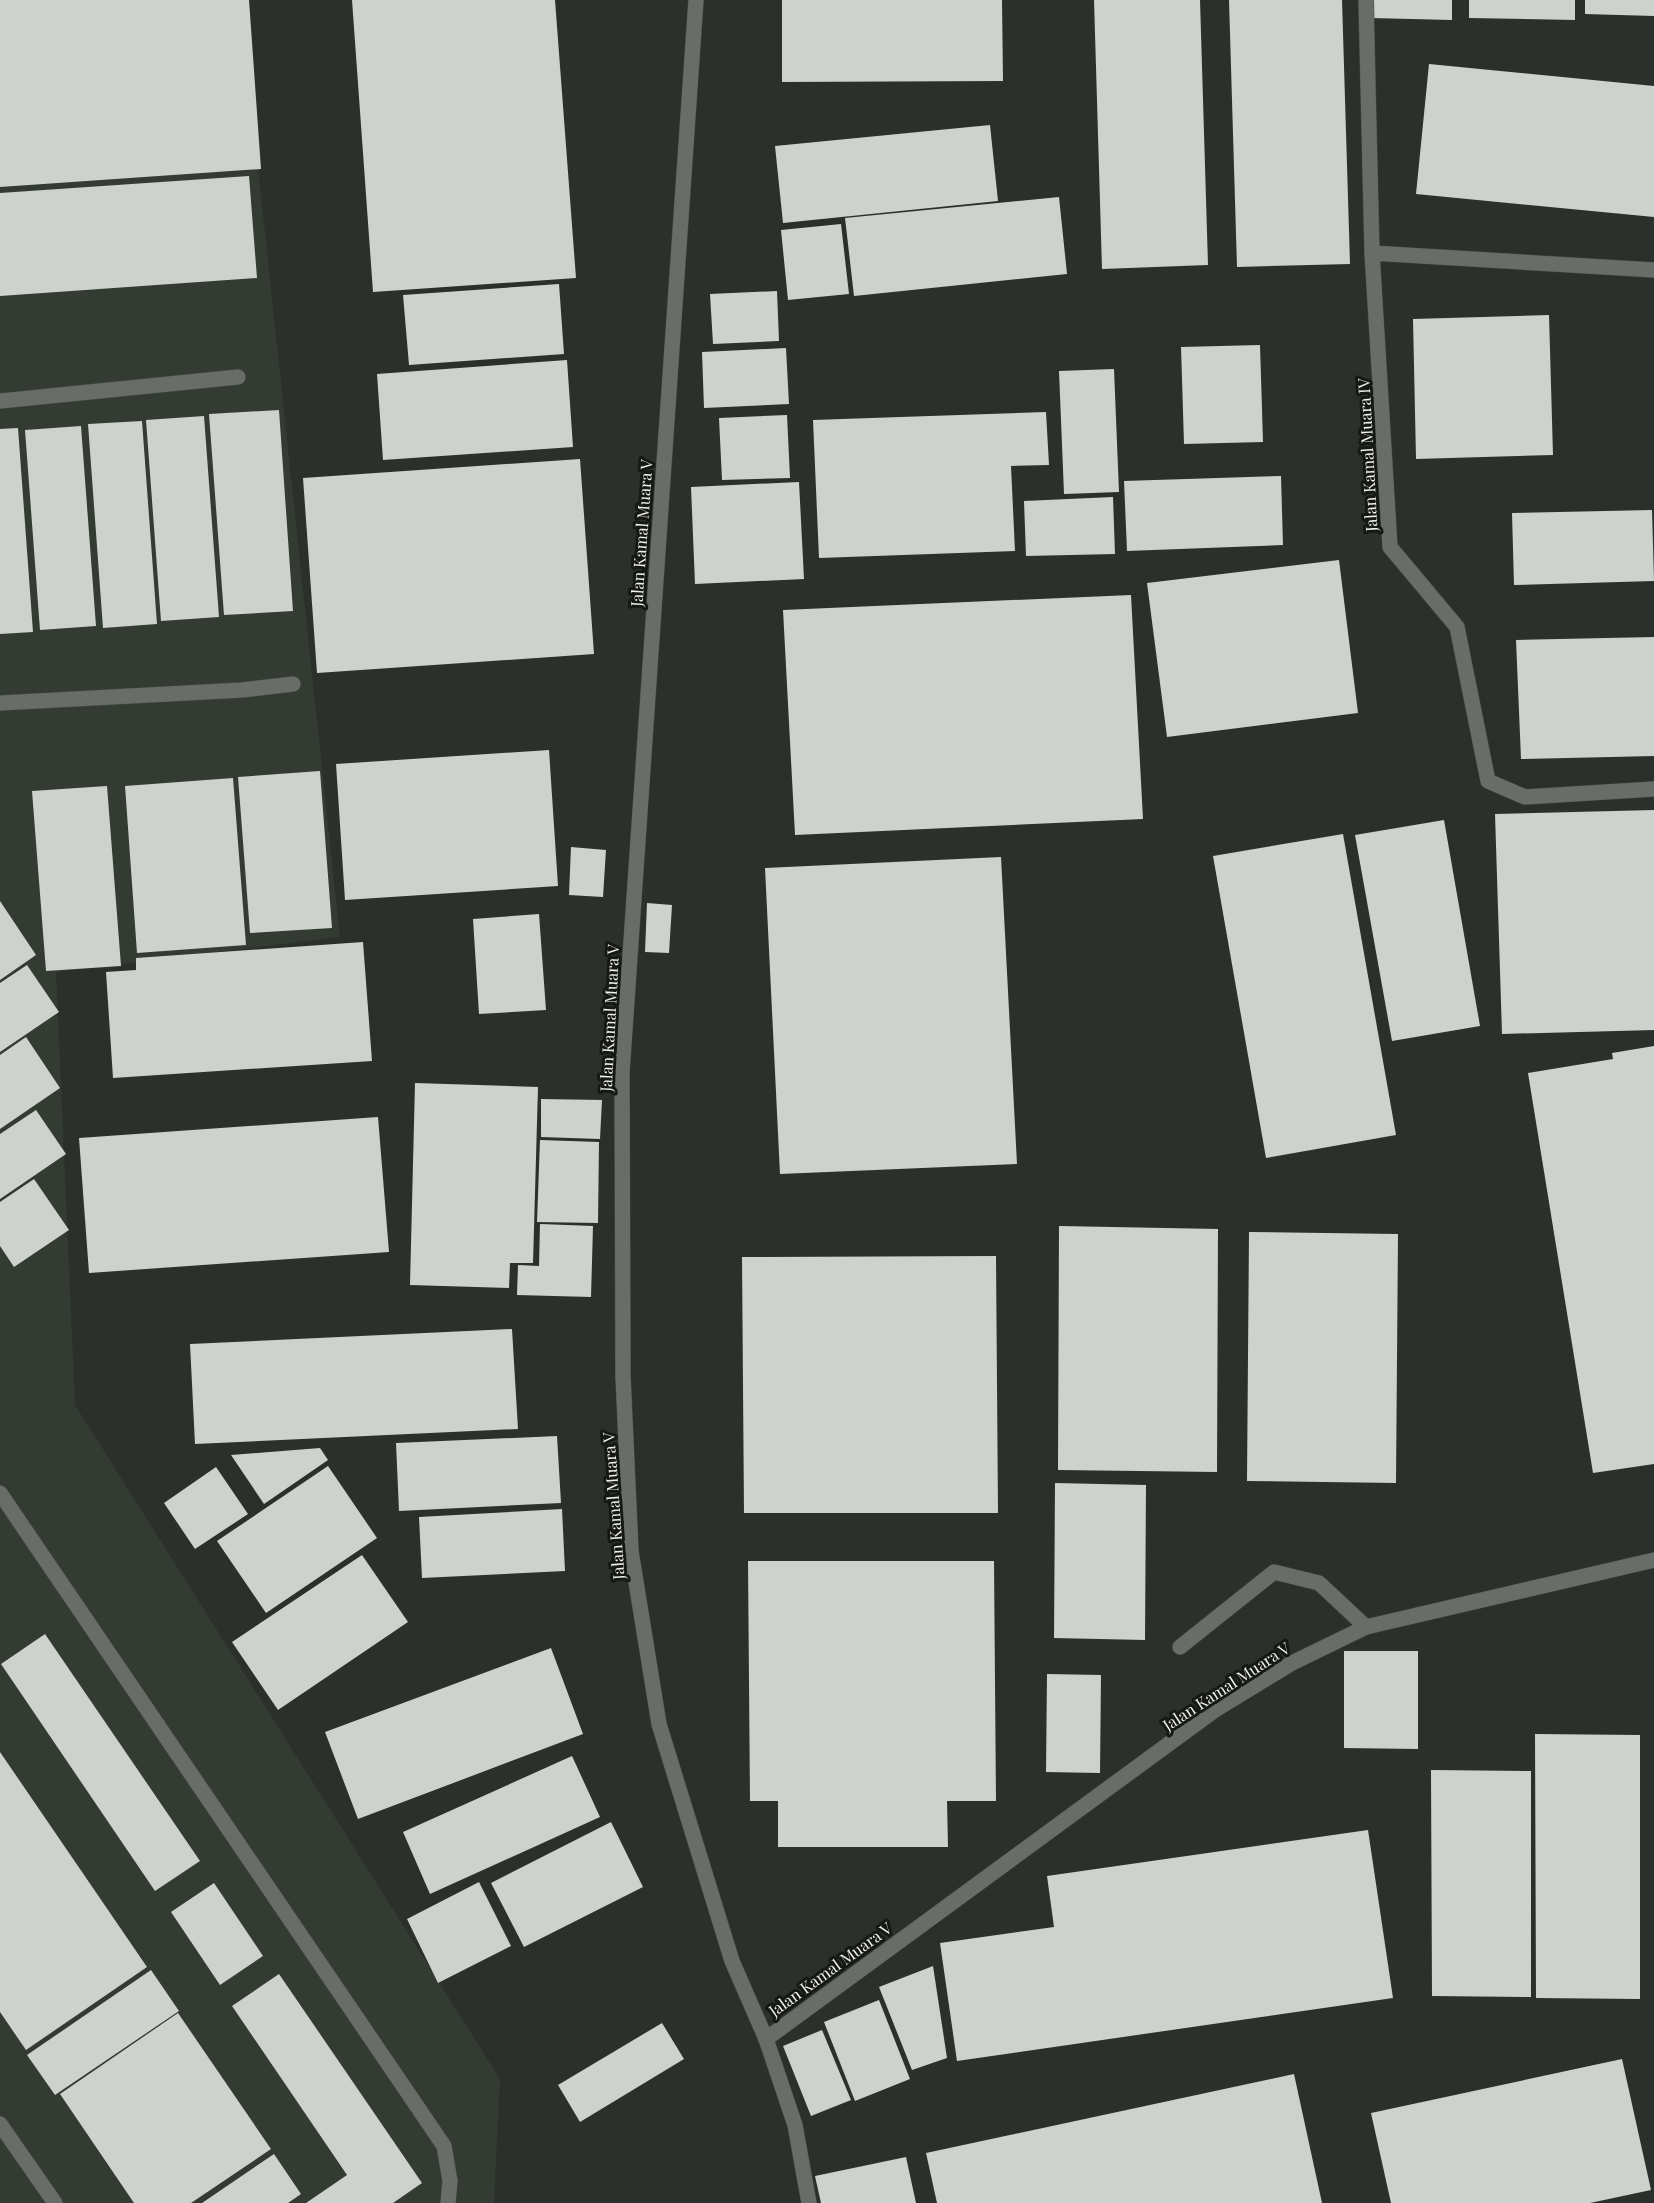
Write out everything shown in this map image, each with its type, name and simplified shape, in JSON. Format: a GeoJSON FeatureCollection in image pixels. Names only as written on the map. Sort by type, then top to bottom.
{"type":"FeatureCollection","features":[{"type":"Feature","properties":{"kind":"street","name":"Jalan Kamal Muara V"},"geometry":{"type":"LineString","coordinates":[[696,0],[622,1072],[623,1376],[631,1551],[659,1724],[732,1961],[766,2039],[1215,1710],[1292,1663],[1366,1627],[1654,1560]]}},
{"type":"Feature","properties":{"kind":"street"},"geometry":{"type":"LineString","coordinates":[[1366,0],[1372,253],[1654,270]]}},
{"type":"Feature","properties":{"kind":"street","name":"Jalan Kamal Muara IV"},"geometry":{"type":"LineString","coordinates":[[1372,253],[1390,547],[1457,627],[1488,781],[1525,797],[1654,789]]}},
{"type":"Feature","properties":{"kind":"street"},"geometry":{"type":"LineString","coordinates":[[0,401],[238,377]]}},
{"type":"Feature","properties":{"kind":"street"},"geometry":{"type":"LineString","coordinates":[[0,703],[242,690],[293,684]]}},
{"type":"Feature","properties":{"kind":"street"},"geometry":{"type":"LineString","coordinates":[[0,1493],[444,2146],[450,2181],[448,2203]]}},
{"type":"Feature","properties":{"kind":"street"},"geometry":{"type":"LineString","coordinates":[[1180,1647],[1274,1572],[1319,1583],[1366,1627]]}},
{"type":"Feature","properties":{"kind":"street"},"geometry":{"type":"LineString","coordinates":[[766,2039],[795,2125],[809,2203]]}},
{"type":"Feature","properties":{"kind":"street"},"geometry":{"type":"LineString","coordinates":[[0,2124],[55,2203]]}},
{"type":"Feature","properties":{"kind":"shaded area"},"geometry":{"type":"Polygon","coordinates":[[[258,167],[340,937],[56,972],[75,1405],[500,2079],[494,2203],[0,2203],[0,186],[258,167]]]}},
{"type":"Feature","properties":{"kind":"building"},"geometry":{"type":"Polygon","coordinates":[[[0,0],[249,0],[261,169],[0,187],[0,0]]]}},
{"type":"Feature","properties":{"kind":"building"},"geometry":{"type":"Polygon","coordinates":[[[352,0],[555,0],[576,278],[373,292],[352,0]]]}},
{"type":"Feature","properties":{"kind":"building"},"geometry":{"type":"Polygon","coordinates":[[[782,0],[1002,0],[1003,81],[782,82],[782,0]]]}},
{"type":"Feature","properties":{"kind":"building"},"geometry":{"type":"Polygon","coordinates":[[[1094,0],[1200,0],[1208,265],[1102,269],[1094,0]]]}},
{"type":"Feature","properties":{"kind":"building"},"geometry":{"type":"Polygon","coordinates":[[[1229,0],[1342,0],[1350,264],[1237,267],[1229,0]]]}},
{"type":"Feature","properties":{"kind":"building"},"geometry":{"type":"Polygon","coordinates":[[[1370,0],[1452,0],[1452,20],[1370,18],[1370,0]]]}},
{"type":"Feature","properties":{"kind":"building"},"geometry":{"type":"Polygon","coordinates":[[[1469,0],[1575,0],[1575,20],[1469,18],[1469,0]]]}},
{"type":"Feature","properties":{"kind":"building"},"geometry":{"type":"Polygon","coordinates":[[[1585,0],[1654,0],[1654,16],[1585,14],[1585,0]]]}},
{"type":"Feature","properties":{"kind":"building"},"geometry":{"type":"Polygon","coordinates":[[[1429,64],[1654,86],[1654,217],[1416,194],[1429,64]]]}},
{"type":"Feature","properties":{"kind":"building"},"geometry":{"type":"Polygon","coordinates":[[[990,125],[998,201],[783,223],[775,146],[990,125]]]}},
{"type":"Feature","properties":{"kind":"building"},"geometry":{"type":"Polygon","coordinates":[[[249,176],[257,278],[0,296],[0,193],[249,176]]]}},
{"type":"Feature","properties":{"kind":"building"},"geometry":{"type":"Polygon","coordinates":[[[1059,197],[1067,274],[854,296],[845,218],[1059,197]]]}},
{"type":"Feature","properties":{"kind":"building"},"geometry":{"type":"Polygon","coordinates":[[[841,224],[849,294],[788,300],[781,230],[841,224]]]}},
{"type":"Feature","properties":{"kind":"building"},"geometry":{"type":"Polygon","coordinates":[[[559,284],[564,354],[409,365],[403,295],[559,284]]]}},
{"type":"Feature","properties":{"kind":"building"},"geometry":{"type":"Polygon","coordinates":[[[777,291],[779,341],[713,344],[710,294],[777,291]]]}},
{"type":"Feature","properties":{"kind":"building"},"geometry":{"type":"Polygon","coordinates":[[[1549,315],[1553,455],[1416,459],[1413,319],[1549,315]]]}},
{"type":"Feature","properties":{"kind":"building"},"geometry":{"type":"Polygon","coordinates":[[[1260,345],[1263,442],[1184,444],[1181,347],[1260,345]]]}},
{"type":"Feature","properties":{"kind":"building"},"geometry":{"type":"Polygon","coordinates":[[[786,348],[789,404],[704,408],[702,352],[786,348]]]}},
{"type":"Feature","properties":{"kind":"building"},"geometry":{"type":"Polygon","coordinates":[[[567,360],[573,447],[383,460],[377,374],[567,360]]]}},
{"type":"Feature","properties":{"kind":"building"},"geometry":{"type":"Polygon","coordinates":[[[1114,369],[1119,492],[1064,494],[1059,371],[1114,369]]]}},
{"type":"Feature","properties":{"kind":"building"},"geometry":{"type":"Polygon","coordinates":[[[279,410],[293,611],[224,615],[209,414],[279,410]]]}},
{"type":"Feature","properties":{"kind":"building"},"geometry":{"type":"Polygon","coordinates":[[[1046,412],[1049,465],[1011,466],[1015,551],[819,558],[813,420],[1046,412]]]}},
{"type":"Feature","properties":{"kind":"building"},"geometry":{"type":"Polygon","coordinates":[[[787,415],[790,478],[722,480],[719,418],[787,415]]]}},
{"type":"Feature","properties":{"kind":"building"},"geometry":{"type":"Polygon","coordinates":[[[204,416],[219,617],[161,621],[146,420],[204,416]]]}},
{"type":"Feature","properties":{"kind":"building"},"geometry":{"type":"Polygon","coordinates":[[[142,421],[157,624],[103,628],[88,424],[142,421]]]}},
{"type":"Feature","properties":{"kind":"building"},"geometry":{"type":"Polygon","coordinates":[[[81,426],[96,626],[40,630],[25,430],[81,426]]]}},
{"type":"Feature","properties":{"kind":"building"},"geometry":{"type":"Polygon","coordinates":[[[18,428],[33,632],[0,634],[0,429],[18,428]]]}},
{"type":"Feature","properties":{"kind":"building"},"geometry":{"type":"Polygon","coordinates":[[[580,459],[594,654],[317,673],[303,478],[580,459]]]}},
{"type":"Feature","properties":{"kind":"building"},"geometry":{"type":"Polygon","coordinates":[[[1281,476],[1283,545],[1127,551],[1124,481],[1281,476]]]}},
{"type":"Feature","properties":{"kind":"building"},"geometry":{"type":"Polygon","coordinates":[[[799,482],[804,579],[695,584],[691,487],[799,482]]]}},
{"type":"Feature","properties":{"kind":"building"},"geometry":{"type":"Polygon","coordinates":[[[1113,497],[1115,554],[1026,556],[1024,501],[1113,497]]]}},
{"type":"Feature","properties":{"kind":"building"},"geometry":{"type":"Polygon","coordinates":[[[1652,510],[1654,581],[1514,585],[1512,513],[1652,510]]]}},
{"type":"Feature","properties":{"kind":"building"},"geometry":{"type":"Polygon","coordinates":[[[1339,560],[1358,713],[1167,737],[1147,583],[1339,560]]]}},
{"type":"Feature","properties":{"kind":"building"},"geometry":{"type":"Polygon","coordinates":[[[1131,595],[1143,819],[795,835],[783,610],[1131,595]]]}},
{"type":"Feature","properties":{"kind":"building"},"geometry":{"type":"Polygon","coordinates":[[[1654,637],[1654,756],[1521,759],[1516,640],[1654,637]]]}},
{"type":"Feature","properties":{"kind":"building"},"geometry":{"type":"Polygon","coordinates":[[[549,750],[558,886],[345,900],[336,764],[549,750]]]}},
{"type":"Feature","properties":{"kind":"building"},"geometry":{"type":"Polygon","coordinates":[[[320,771],[332,928],[250,933],[238,777],[320,771]]]}},
{"type":"Feature","properties":{"kind":"building"},"geometry":{"type":"Polygon","coordinates":[[[233,778],[246,945],[137,953],[125,786],[233,778]]]}},
{"type":"Feature","properties":{"kind":"building"},"geometry":{"type":"Polygon","coordinates":[[[107,786],[121,966],[46,971],[32,791],[107,786]]]}},
{"type":"Feature","properties":{"kind":"building"},"geometry":{"type":"Polygon","coordinates":[[[1654,810],[1654,1030],[1502,1034],[1495,814],[1654,810]]]}},
{"type":"Feature","properties":{"kind":"building"},"geometry":{"type":"Polygon","coordinates":[[[1444,820],[1480,1026],[1392,1041],[1355,835],[1444,820]]]}},
{"type":"Feature","properties":{"kind":"building"},"geometry":{"type":"Polygon","coordinates":[[[1343,834],[1396,1135],[1266,1158],[1213,856],[1343,834]]]}},
{"type":"Feature","properties":{"kind":"building"},"geometry":{"type":"Polygon","coordinates":[[[571,847],[606,850],[603,897],[569,895],[571,847]]]}},
{"type":"Feature","properties":{"kind":"building"},"geometry":{"type":"Polygon","coordinates":[[[1001,857],[1017,1164],[780,1174],[765,868],[1001,857]]]}},
{"type":"Feature","properties":{"kind":"building"},"geometry":{"type":"Polygon","coordinates":[[[0,901],[36,955],[0,980],[0,901]]]}},
{"type":"Feature","properties":{"kind":"building"},"geometry":{"type":"Polygon","coordinates":[[[647,903],[672,905],[669,953],[645,952],[647,903]]]}},
{"type":"Feature","properties":{"kind":"building"},"geometry":{"type":"Polygon","coordinates":[[[539,914],[546,1010],[479,1014],[473,919],[539,914]]]}},
{"type":"Feature","properties":{"kind":"building"},"geometry":{"type":"Polygon","coordinates":[[[363,942],[372,1061],[113,1078],[106,972],[136,970],[136,958],[363,942]]]}},
{"type":"Feature","properties":{"kind":"building"},"geometry":{"type":"Polygon","coordinates":[[[27,965],[59,1012],[0,1052],[0,983],[27,965]]]}},
{"type":"Feature","properties":{"kind":"building"},"geometry":{"type":"Polygon","coordinates":[[[26,1037],[60,1088],[0,1129],[0,1055],[26,1037]]]}},
{"type":"Feature","properties":{"kind":"building"},"geometry":{"type":"Polygon","coordinates":[[[1654,1046],[1654,1464],[1593,1473],[1528,1073],[1613,1059],[1612,1053],[1654,1046]]]}},
{"type":"Feature","properties":{"kind":"building"},"geometry":{"type":"Polygon","coordinates":[[[415,1083],[538,1087],[533,1263],[510,1263],[509,1288],[410,1285],[415,1083]]]}},
{"type":"Feature","properties":{"kind":"building"},"geometry":{"type":"Polygon","coordinates":[[[541,1099],[602,1100],[600,1139],[541,1137],[541,1099]]]}},
{"type":"Feature","properties":{"kind":"building"},"geometry":{"type":"Polygon","coordinates":[[[36,1110],[66,1154],[0,1199],[0,1134],[36,1110]]]}},
{"type":"Feature","properties":{"kind":"building"},"geometry":{"type":"Polygon","coordinates":[[[378,1117],[389,1252],[89,1273],[79,1138],[378,1117]]]}},
{"type":"Feature","properties":{"kind":"building"},"geometry":{"type":"Polygon","coordinates":[[[540,1140],[599,1142],[598,1223],[537,1222],[540,1140]]]}},
{"type":"Feature","properties":{"kind":"building"},"geometry":{"type":"Polygon","coordinates":[[[34,1179],[69,1230],[14,1267],[0,1246],[0,1202],[34,1179]]]}},
{"type":"Feature","properties":{"kind":"building"},"geometry":{"type":"Polygon","coordinates":[[[540,1224],[593,1226],[591,1297],[517,1295],[518,1265],[539,1266],[540,1224]]]}},
{"type":"Feature","properties":{"kind":"building"},"geometry":{"type":"Polygon","coordinates":[[[1059,1226],[1218,1229],[1217,1472],[1058,1470],[1059,1226]]]}},
{"type":"Feature","properties":{"kind":"building"},"geometry":{"type":"Polygon","coordinates":[[[1249,1232],[1398,1234],[1396,1483],[1247,1481],[1249,1232]]]}},
{"type":"Feature","properties":{"kind":"building"},"geometry":{"type":"Polygon","coordinates":[[[996,1256],[998,1513],[744,1513],[742,1257],[996,1256]]]}},
{"type":"Feature","properties":{"kind":"building"},"geometry":{"type":"Polygon","coordinates":[[[512,1329],[518,1429],[195,1444],[190,1344],[512,1329]]]}},
{"type":"Feature","properties":{"kind":"building"},"geometry":{"type":"Polygon","coordinates":[[[557,1436],[561,1503],[399,1511],[396,1443],[557,1436]]]}},
{"type":"Feature","properties":{"kind":"building"},"geometry":{"type":"Polygon","coordinates":[[[320,1448],[328,1460],[264,1504],[231,1455],[320,1448]]]}},
{"type":"Feature","properties":{"kind":"building"},"geometry":{"type":"Polygon","coordinates":[[[328,1466],[377,1538],[266,1613],[217,1541],[328,1466]]]}},
{"type":"Feature","properties":{"kind":"building"},"geometry":{"type":"Polygon","coordinates":[[[216,1467],[248,1514],[195,1549],[164,1503],[216,1467]]]}},
{"type":"Feature","properties":{"kind":"building"},"geometry":{"type":"Polygon","coordinates":[[[1055,1483],[1146,1485],[1145,1640],[1054,1638],[1055,1483]]]}},
{"type":"Feature","properties":{"kind":"building"},"geometry":{"type":"Polygon","coordinates":[[[562,1509],[565,1571],[422,1578],[419,1517],[562,1509]]]}},
{"type":"Feature","properties":{"kind":"building"},"geometry":{"type":"Polygon","coordinates":[[[362,1555],[408,1622],[278,1710],[232,1642],[362,1555]]]}},
{"type":"Feature","properties":{"kind":"building"},"geometry":{"type":"Polygon","coordinates":[[[748,1561],[994,1561],[996,1801],[947,1801],[948,1847],[778,1847],[778,1801],[750,1801],[748,1561]]]}},
{"type":"Feature","properties":{"kind":"building"},"geometry":{"type":"Polygon","coordinates":[[[45,1634],[200,1861],[155,1891],[1,1664],[45,1634]]]}},
{"type":"Feature","properties":{"kind":"building"},"geometry":{"type":"Polygon","coordinates":[[[551,1648],[583,1734],[358,1819],[325,1732],[551,1648]]]}},
{"type":"Feature","properties":{"kind":"building"},"geometry":{"type":"Polygon","coordinates":[[[1344,1651],[1418,1651],[1418,1749],[1344,1748],[1344,1651]]]}},
{"type":"Feature","properties":{"kind":"building"},"geometry":{"type":"Polygon","coordinates":[[[1047,1674],[1101,1675],[1100,1773],[1046,1772],[1047,1674]]]}},
{"type":"Feature","properties":{"kind":"building"},"geometry":{"type":"Polygon","coordinates":[[[1535,1734],[1640,1735],[1640,1999],[1536,1998],[1535,1734]]]}},
{"type":"Feature","properties":{"kind":"building"},"geometry":{"type":"Polygon","coordinates":[[[0,1752],[147,1967],[26,2050],[0,2012],[0,1752]]]}},
{"type":"Feature","properties":{"kind":"building"},"geometry":{"type":"Polygon","coordinates":[[[572,1756],[600,1817],[430,1894],[403,1832],[572,1756]]]}},
{"type":"Feature","properties":{"kind":"building"},"geometry":{"type":"Polygon","coordinates":[[[1431,1770],[1531,1771],[1531,1997],[1432,1996],[1431,1770]]]}},
{"type":"Feature","properties":{"kind":"building"},"geometry":{"type":"Polygon","coordinates":[[[611,1822],[643,1887],[524,1947],[491,1883],[611,1822]]]}},
{"type":"Feature","properties":{"kind":"building"},"geometry":{"type":"Polygon","coordinates":[[[1368,1830],[1393,1998],[957,2061],[940,1943],[1054,1927],[1047,1876],[1368,1830]]]}},
{"type":"Feature","properties":{"kind":"building"},"geometry":{"type":"Polygon","coordinates":[[[479,1882],[511,1946],[438,1983],[407,1919],[479,1882]]]}},
{"type":"Feature","properties":{"kind":"building"},"geometry":{"type":"Polygon","coordinates":[[[214,1883],[263,1956],[220,1985],[171,1912],[214,1883]]]}},
{"type":"Feature","properties":{"kind":"building"},"geometry":{"type":"Polygon","coordinates":[[[933,1966],[947,2058],[912,2070],[879,1987],[933,1966]]]}},
{"type":"Feature","properties":{"kind":"building"},"geometry":{"type":"Polygon","coordinates":[[[151,1970],[179,2011],[55,2095],[27,2055],[151,1970]]]}},
{"type":"Feature","properties":{"kind":"building"},"geometry":{"type":"Polygon","coordinates":[[[279,1974],[422,2183],[393,2203],[306,2203],[347,2175],[232,2006],[279,1974]]]}},
{"type":"Feature","properties":{"kind":"building"},"geometry":{"type":"Polygon","coordinates":[[[879,2000],[910,2079],[855,2101],[824,2022],[879,2000]]]}},
{"type":"Feature","properties":{"kind":"building"},"geometry":{"type":"Polygon","coordinates":[[[178,2013],[271,2149],[191,2203],[134,2203],[60,2094],[178,2013]]]}},
{"type":"Feature","properties":{"kind":"building"},"geometry":{"type":"Polygon","coordinates":[[[662,2023],[684,2059],[580,2122],[558,2085],[662,2023]]]}},
{"type":"Feature","properties":{"kind":"building"},"geometry":{"type":"Polygon","coordinates":[[[822,2030],[851,2100],[811,2116],[783,2046],[822,2030]]]}},
{"type":"Feature","properties":{"kind":"building"},"geometry":{"type":"Polygon","coordinates":[[[1622,2059],[1651,2190],[1590,2203],[1391,2203],[1371,2113],[1622,2059]]]}},
{"type":"Feature","properties":{"kind":"building"},"geometry":{"type":"Polygon","coordinates":[[[1294,2074],[1322,2203],[937,2203],[926,2153],[1294,2074]]]}},
{"type":"Feature","properties":{"kind":"building"},"geometry":{"type":"Polygon","coordinates":[[[274,2154],[301,2194],[288,2203],[202,2203],[274,2154]]]}},
{"type":"Feature","properties":{"kind":"building"},"geometry":{"type":"Polygon","coordinates":[[[906,2157],[916,2203],[821,2203],[815,2176],[906,2157]]]}}]}
